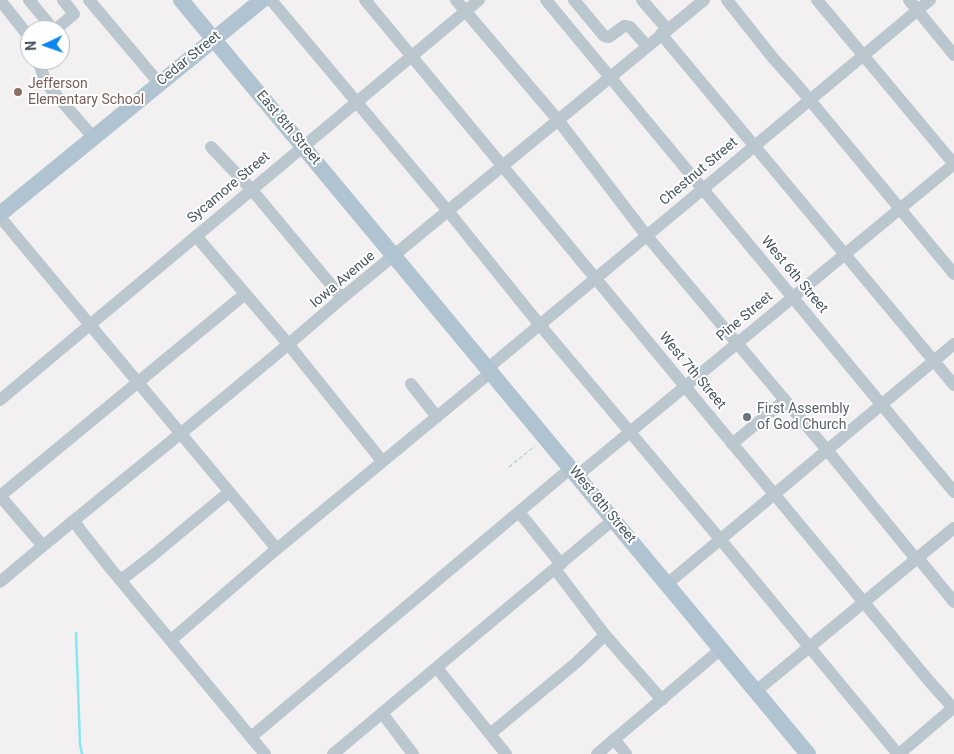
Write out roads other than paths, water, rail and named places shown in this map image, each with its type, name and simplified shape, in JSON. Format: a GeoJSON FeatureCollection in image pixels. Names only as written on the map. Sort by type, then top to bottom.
{"type":"FeatureCollection","features":[{"type":"Feature","properties":{"kind":"main road","name":"East 8th Street"},"geometry":{"type":"LineString","coordinates":[[181,0],[395,256]]}},
{"type":"Feature","properties":{"kind":"main road","name":"Cedar Street"},"geometry":{"type":"LineString","coordinates":[[0,216],[93,137],[262,0]]}},
{"type":"Feature","properties":{"kind":"main road","name":"West 8th Street"},"geometry":{"type":"LineString","coordinates":[[395,256],[808,754]]}},
{"type":"Feature","properties":{"kind":"street"},"geometry":{"type":"LineString","coordinates":[[0,0],[20,25]]}},
{"type":"Feature","properties":{"kind":"street"},"geometry":{"type":"LineString","coordinates":[[29,0],[46,20]]}},
{"type":"Feature","properties":{"kind":"street"},"geometry":{"type":"LineString","coordinates":[[63,0],[74,14],[66,20]]}},
{"type":"Feature","properties":{"kind":"street"},"geometry":{"type":"LineString","coordinates":[[88,0],[159,83]]}},
{"type":"Feature","properties":{"kind":"street"},"geometry":{"type":"LineString","coordinates":[[271,0],[448,211],[629,433],[720,539],[898,754],[954,708]]}},
{"type":"Feature","properties":{"kind":"street","name":"West 7th Street"},"geometry":{"type":"LineString","coordinates":[[364,0],[732,444],[954,708]]}},
{"type":"Feature","properties":{"kind":"street"},"geometry":{"type":"LineString","coordinates":[[456,0],[558,120],[646,235],[954,602]]}},
{"type":"Feature","properties":{"kind":"street","name":"Sycamore Street"},"geometry":{"type":"LineString","coordinates":[[0,400],[252,190],[303,145],[357,103],[479,0]]}},
{"type":"Feature","properties":{"kind":"street","name":"West 6th Street"},"geometry":{"type":"LineString","coordinates":[[546,0],[954,492]]}},
{"type":"Feature","properties":{"kind":"street"},"geometry":{"type":"LineString","coordinates":[[574,0],[604,36],[609,37],[624,26],[630,27],[648,46]]}},
{"type":"Feature","properties":{"kind":"street"},"geometry":{"type":"LineString","coordinates":[[642,0],[664,32],[754,146],[954,385]]}},
{"type":"Feature","properties":{"kind":"street","name":"Iowa Avenue"},"geometry":{"type":"LineString","coordinates":[[0,582],[181,435],[342,298],[704,0]]}},
{"type":"Feature","properties":{"kind":"street"},"geometry":{"type":"LineString","coordinates":[[727,0],[773,58],[954,274]]}},
{"type":"Feature","properties":{"kind":"street"},"geometry":{"type":"LineString","coordinates":[[817,0],[954,164]]}},
{"type":"Feature","properties":{"kind":"street"},"geometry":{"type":"LineString","coordinates":[[909,0],[954,55]]}},
{"type":"Feature","properties":{"kind":"street","name":"Chestnut Street"},"geometry":{"type":"LineString","coordinates":[[171,640],[382,461],[437,417],[539,324],[930,0]]}},
{"type":"Feature","properties":{"kind":"street"},"geometry":{"type":"LineString","coordinates":[[42,70],[50,88],[93,137]]}},
{"type":"Feature","properties":{"kind":"street"},"geometry":{"type":"LineString","coordinates":[[211,147],[252,190],[342,298]]}},
{"type":"Feature","properties":{"kind":"street","name":"Pine Street"},"geometry":{"type":"LineString","coordinates":[[251,737],[519,512],[629,433],[844,253],[954,164]]}},
{"type":"Feature","properties":{"kind":"street"},"geometry":{"type":"LineString","coordinates":[[0,216],[277,550]]}},
{"type":"Feature","properties":{"kind":"street"},"geometry":{"type":"LineString","coordinates":[[196,236],[382,461]]}},
{"type":"Feature","properties":{"kind":"street"},"geometry":{"type":"LineString","coordinates":[[42,546],[0,496],[245,294]]}},
{"type":"Feature","properties":{"kind":"street"},"geometry":{"type":"LineString","coordinates":[[667,584],[954,344]]}},
{"type":"Feature","properties":{"kind":"street"},"geometry":{"type":"LineString","coordinates":[[411,384],[437,417]]}},
{"type":"Feature","properties":{"kind":"street"},"geometry":{"type":"LineString","coordinates":[[732,444],[785,400]]}},
{"type":"Feature","properties":{"kind":"street"},"geometry":{"type":"LineString","coordinates":[[121,580],[229,492]]}},
{"type":"Feature","properties":{"kind":"street"},"geometry":{"type":"LineString","coordinates":[[519,512],[605,635],[662,700]]}},
{"type":"Feature","properties":{"kind":"street"},"geometry":{"type":"LineString","coordinates":[[333,754],[614,519]]}},
{"type":"Feature","properties":{"kind":"street"},"geometry":{"type":"LineString","coordinates":[[74,521],[265,754]]}},
{"type":"Feature","properties":{"kind":"street"},"geometry":{"type":"LineString","coordinates":[[756,691],[954,528]]}},
{"type":"Feature","properties":{"kind":"street"},"geometry":{"type":"LineString","coordinates":[[490,734],[577,662],[605,635]]}},
{"type":"Feature","properties":{"kind":"street"},"geometry":{"type":"LineString","coordinates":[[596,754],[722,649]]}},
{"type":"Feature","properties":{"kind":"street"},"geometry":{"type":"LineString","coordinates":[[437,668],[506,754]]}},
{"type":"Feature","properties":{"kind":"street"},"geometry":{"type":"LineString","coordinates":[[382,713],[413,754]]}},
{"type":"Feature","properties":{"kind":"street"},"geometry":{"type":"LineString","coordinates":[[614,739],[626,754]]}},
{"type":"Feature","properties":{"kind":"waterway"},"geometry":{"type":"LineString","coordinates":[[76,633],[80,744],[82,754]]}},
{"type":"Feature","properties":{"kind":"place","name":"Jefferson Elementary School"},"geometry":{"type":"Point","coordinates":[18,92]}},
{"type":"Feature","properties":{"kind":"place","name":"First Assembly of God Church"},"geometry":{"type":"Point","coordinates":[747,417]}}]}
